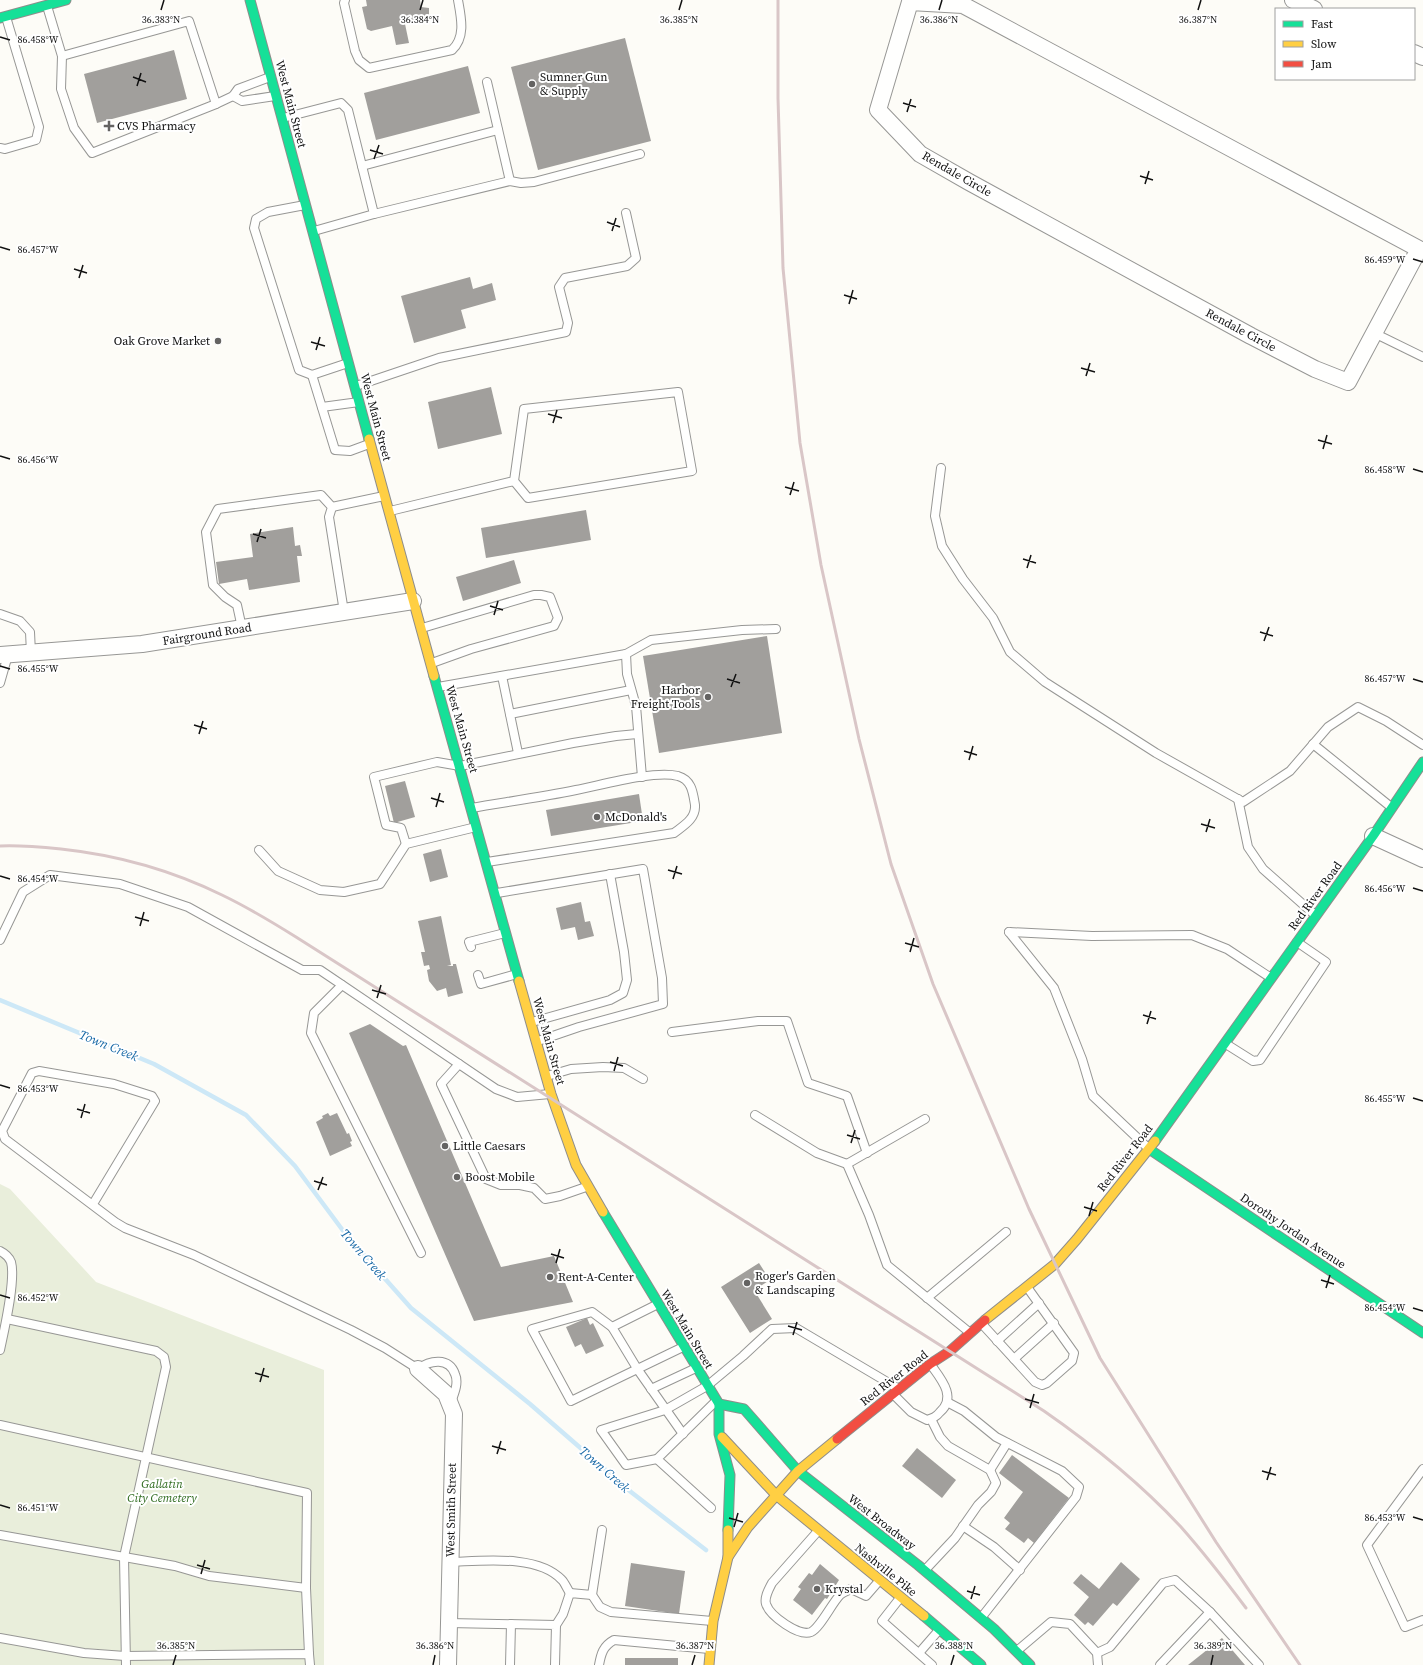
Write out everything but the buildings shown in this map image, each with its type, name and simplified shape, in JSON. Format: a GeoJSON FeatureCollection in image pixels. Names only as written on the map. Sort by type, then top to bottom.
{"type":"FeatureCollection","features":[{"type":"Feature","properties":{"kind":"main road"},"geometry":{"type":"LineString","coordinates":[[3,17],[66,0]]}},
{"type":"Feature","properties":{"kind":"main road","name":"West Main Street"},"geometry":{"type":"LineString","coordinates":[[250,0],[413,600],[551,1094],[576,1165],[587,1186],[706,1386],[718,1402]]}},
{"type":"Feature","properties":{"kind":"main road","name":"Red River Road"},"geometry":{"type":"LineString","coordinates":[[728,1557],[748,1527],[798,1471],[930,1364],[950,1351],[970,1332],[1055,1264],[1149,1149],[1423,762]]}},
{"type":"Feature","properties":{"kind":"main road","name":"Dorothy Jordan Avenue"},"geometry":{"type":"LineString","coordinates":[[1149,1149],[1423,1333]]}},
{"type":"Feature","properties":{"kind":"main road"},"geometry":{"type":"LineString","coordinates":[[709,1665],[713,1621],[728,1557],[728,1507],[730,1475],[719,1434],[718,1402]]}},
{"type":"Feature","properties":{"kind":"main road","name":"West Broadway"},"geometry":{"type":"LineString","coordinates":[[718,1402],[744,1409],[798,1471],[925,1571],[981,1618],[1030,1665]]}},
{"type":"Feature","properties":{"kind":"main road"},"geometry":{"type":"LineString","coordinates":[[719,1434],[776,1495]]}},
{"type":"Feature","properties":{"kind":"main road","name":"Nashville Pike"},"geometry":{"type":"LineString","coordinates":[[776,1495],[901,1597],[967,1657],[981,1665]]}},
{"type":"Feature","properties":{"kind":"street"},"geometry":{"type":"LineString","coordinates":[[1293,0],[1312,8]]}},
{"type":"Feature","properties":{"kind":"street","name":"Rendale Circle"},"geometry":{"type":"LineString","coordinates":[[910,2],[963,5],[1421,250],[1348,382],[1315,369],[1251,336],[920,154],[878,110],[910,2]]}},
{"type":"Feature","properties":{"kind":"street","name":"Fairground Road"},"geometry":{"type":"LineString","coordinates":[[4,655],[142,644],[413,600]]}},
{"type":"Feature","properties":{"kind":"street"},"geometry":{"type":"LineString","coordinates":[[1372,836],[1423,859]]}},
{"type":"Feature","properties":{"kind":"street","name":"West Smith Street"},"geometry":{"type":"LineString","coordinates":[[418,1369],[446,1394],[454,1414],[448,1665]]}},
{"type":"Feature","properties":{"kind":"lane"},"geometry":{"type":"LineString","coordinates":[[345,0],[344,3],[355,51],[359,60],[370,68],[452,50],[458,44],[462,23],[458,0]]}},
{"type":"Feature","properties":{"kind":"lane"},"geometry":{"type":"LineString","coordinates":[[47,5],[62,56],[61,90],[74,128],[92,153],[216,104],[233,96],[238,89],[271,76]]}},
{"type":"Feature","properties":{"kind":"lane"},"geometry":{"type":"LineString","coordinates":[[0,148],[5,149],[36,140],[40,127],[3,17]]}},
{"type":"Feature","properties":{"kind":"lane"},"geometry":{"type":"LineString","coordinates":[[62,56],[189,21],[216,104]]}},
{"type":"Feature","properties":{"kind":"lane"},"geometry":{"type":"LineString","coordinates":[[487,82],[510,181]]}},
{"type":"Feature","properties":{"kind":"lane"},"geometry":{"type":"LineString","coordinates":[[233,96],[242,101],[276,95]]}},
{"type":"Feature","properties":{"kind":"lane"},"geometry":{"type":"LineString","coordinates":[[282,118],[341,103],[348,110],[374,214]]}},
{"type":"Feature","properties":{"kind":"lane"},"geometry":{"type":"LineString","coordinates":[[362,166],[498,130]]}},
{"type":"Feature","properties":{"kind":"lane"},"geometry":{"type":"LineString","coordinates":[[313,231],[374,214],[510,181],[521,183],[534,182],[640,154]]}},
{"type":"Feature","properties":{"kind":"lane"},"geometry":{"type":"LineString","coordinates":[[306,205],[268,212],[256,219],[254,228],[299,370],[312,375],[349,363]]}},
{"type":"Feature","properties":{"kind":"lane"},"geometry":{"type":"LineString","coordinates":[[355,386],[439,358],[566,332],[568,323],[559,288],[565,278],[627,266],[636,258],[626,213]]}},
{"type":"Feature","properties":{"kind":"lane"},"geometry":{"type":"LineString","coordinates":[[1374,333],[1423,357]]}},
{"type":"Feature","properties":{"kind":"lane"},"geometry":{"type":"LineString","coordinates":[[312,375],[335,450],[350,451],[371,443]]}},
{"type":"Feature","properties":{"kind":"lane"},"geometry":{"type":"LineString","coordinates":[[678,392],[692,471],[528,498],[514,481],[524,409],[678,392]]}},
{"type":"Feature","properties":{"kind":"lane"},"geometry":{"type":"LineString","coordinates":[[322,407],[360,402]]}},
{"type":"Feature","properties":{"kind":"lane"},"geometry":{"type":"LineString","coordinates":[[941,468],[935,516],[942,546],[963,578],[993,618],[1010,652],[1045,682],[1156,753],[1244,802],[1290,770],[1328,727],[1358,707],[1386,721],[1423,745]]}},
{"type":"Feature","properties":{"kind":"lane"},"geometry":{"type":"LineString","coordinates":[[389,511],[514,481]]}},
{"type":"Feature","properties":{"kind":"lane"},"geometry":{"type":"LineString","coordinates":[[242,628],[237,605],[225,597],[212,585],[206,532],[218,510],[321,495],[332,506]]}},
{"type":"Feature","properties":{"kind":"lane"},"geometry":{"type":"LineString","coordinates":[[332,506],[385,496]]}},
{"type":"Feature","properties":{"kind":"lane"},"geometry":{"type":"LineString","coordinates":[[332,506],[329,517],[344,612]]}},
{"type":"Feature","properties":{"kind":"lane"},"geometry":{"type":"LineString","coordinates":[[421,628],[534,595],[550,597],[558,618],[554,626],[471,649],[431,664]]}},
{"type":"Feature","properties":{"kind":"lane"},"geometry":{"type":"LineString","coordinates":[[0,614],[20,621],[30,632],[31,653]]}},
{"type":"Feature","properties":{"kind":"lane"},"geometry":{"type":"LineString","coordinates":[[438,687],[626,654],[651,640],[735,631],[776,629]]}},
{"type":"Feature","properties":{"kind":"lane"},"geometry":{"type":"LineString","coordinates":[[626,654],[626,674],[636,706],[642,777]]}},
{"type":"Feature","properties":{"kind":"lane"},"geometry":{"type":"LineString","coordinates":[[0,684],[4,655]]}},
{"type":"Feature","properties":{"kind":"lane"},"geometry":{"type":"LineString","coordinates":[[502,676],[518,753]]}},
{"type":"Feature","properties":{"kind":"lane"},"geometry":{"type":"LineString","coordinates":[[510,714],[631,690]]}},
{"type":"Feature","properties":{"kind":"lane"},"geometry":{"type":"LineString","coordinates":[[406,844],[401,828],[386,825],[374,777],[437,762],[460,766],[518,753],[616,736],[638,734]]}},
{"type":"Feature","properties":{"kind":"lane"},"geometry":{"type":"LineString","coordinates":[[1313,744],[1392,807]]}},
{"type":"Feature","properties":{"kind":"lane"},"geometry":{"type":"LineString","coordinates":[[472,808],[562,793],[656,774],[678,776],[688,781],[693,792],[695,808],[689,823],[674,833],[487,862]]}},
{"type":"Feature","properties":{"kind":"lane"},"geometry":{"type":"LineString","coordinates":[[1238,799],[1248,848],[1263,869],[1316,915]]}},
{"type":"Feature","properties":{"kind":"lane"},"geometry":{"type":"LineString","coordinates":[[259,850],[278,871],[320,890],[344,892],[380,884],[406,844],[477,827]]}},
{"type":"Feature","properties":{"kind":"lane"},"geometry":{"type":"LineString","coordinates":[[495,893],[643,869],[662,978],[663,1004],[579,1027],[537,1042]]}},
{"type":"Feature","properties":{"kind":"lane"},"geometry":{"type":"LineString","coordinates":[[531,1023],[610,1000],[623,993],[627,980],[624,952],[610,874]]}},
{"type":"Feature","properties":{"kind":"lane"},"geometry":{"type":"LineString","coordinates":[[0,940],[23,892],[50,875],[120,884],[188,907],[302,970],[320,970],[496,1089],[517,1097],[551,1094]]}},
{"type":"Feature","properties":{"kind":"lane"},"geometry":{"type":"LineString","coordinates":[[1149,1149],[1093,1096],[1082,1059],[1054,988],[1009,932],[1092,936],[1192,935],[1227,949],[1271,978]]}},
{"type":"Feature","properties":{"kind":"lane"},"geometry":{"type":"LineString","coordinates":[[471,947],[470,942],[506,933]]}},
{"type":"Feature","properties":{"kind":"lane"},"geometry":{"type":"LineString","coordinates":[[1224,1043],[1253,1061],[1260,1060],[1326,962],[1297,942]]}},
{"type":"Feature","properties":{"kind":"lane"},"geometry":{"type":"LineString","coordinates":[[478,975],[481,984],[518,974]]}},
{"type":"Feature","properties":{"kind":"lane"},"geometry":{"type":"LineString","coordinates":[[342,985],[314,1012],[311,1032],[421,1253]]}},
{"type":"Feature","properties":{"kind":"lane"},"geometry":{"type":"LineString","coordinates":[[672,1032],[758,1021],[787,1021],[808,1083],[847,1096],[867,1153]]}},
{"type":"Feature","properties":{"kind":"lane"},"geometry":{"type":"LineString","coordinates":[[459,1064],[441,1084],[486,1179],[501,1185],[520,1185],[534,1188],[545,1200],[587,1186]]}},
{"type":"Feature","properties":{"kind":"lane"},"geometry":{"type":"LineString","coordinates":[[547,1076],[571,1069],[603,1067],[624,1068],[643,1079]]}},
{"type":"Feature","properties":{"kind":"lane"},"geometry":{"type":"LineString","coordinates":[[93,1204],[155,1101],[152,1096],[114,1084],[39,1071],[32,1073],[2,1131],[5,1139],[125,1228],[194,1255],[351,1330],[385,1348],[418,1369],[431,1362],[440,1361],[449,1365],[456,1375],[456,1390],[450,1403]]}},
{"type":"Feature","properties":{"kind":"lane"},"geometry":{"type":"LineString","coordinates":[[755,1115],[817,1153],[847,1164],[869,1215],[887,1265],[970,1332]]}},
{"type":"Feature","properties":{"kind":"lane"},"geometry":{"type":"LineString","coordinates":[[847,1164],[925,1119]]}},
{"type":"Feature","properties":{"kind":"lane"},"geometry":{"type":"LineString","coordinates":[[927,1298],[1006,1232]]}},
{"type":"Feature","properties":{"kind":"lane"},"geometry":{"type":"LineString","coordinates":[[0,1251],[10,1260],[12,1272],[7,1318],[0,1350]]}},
{"type":"Feature","properties":{"kind":"lane"},"geometry":{"type":"LineString","coordinates":[[981,1323],[1035,1382],[1042,1385],[1047,1383],[1072,1361],[1074,1356],[1072,1348],[1027,1286]]}},
{"type":"Feature","properties":{"kind":"lane"},"geometry":{"type":"LineString","coordinates":[[997,1341],[1039,1303]]}},
{"type":"Feature","properties":{"kind":"lane"},"geometry":{"type":"LineString","coordinates":[[612,1327],[658,1304]]}},
{"type":"Feature","properties":{"kind":"lane"},"geometry":{"type":"LineString","coordinates":[[683,1434],[638,1370],[612,1327],[592,1312],[532,1329],[571,1401],[638,1370],[684,1347]]}},
{"type":"Feature","properties":{"kind":"lane"},"geometry":{"type":"LineString","coordinates":[[7,1318],[156,1351],[164,1357],[166,1367],[124,1557],[126,1665]]}},
{"type":"Feature","properties":{"kind":"lane"},"geometry":{"type":"LineString","coordinates":[[1014,1359],[1054,1323]]}},
{"type":"Feature","properties":{"kind":"lane"},"geometry":{"type":"LineString","coordinates":[[718,1402],[657,1459],[626,1465],[601,1430],[666,1410],[706,1386],[772,1329],[796,1328],[896,1391],[911,1412],[927,1420],[934,1418],[946,1408],[948,1396],[944,1384],[930,1364]]}},
{"type":"Feature","properties":{"kind":"lane"},"geometry":{"type":"LineString","coordinates":[[651,1389],[696,1368]]}},
{"type":"Feature","properties":{"kind":"lane"},"geometry":{"type":"LineString","coordinates":[[947,1402],[964,1411],[996,1437],[1062,1471],[1079,1487],[1076,1497],[981,1618]]}},
{"type":"Feature","properties":{"kind":"lane"},"geometry":{"type":"LineString","coordinates":[[925,1571],[963,1526],[978,1505],[991,1492],[996,1483],[990,1470],[948,1446],[940,1437],[931,1419]]}},
{"type":"Feature","properties":{"kind":"lane"},"geometry":{"type":"LineString","coordinates":[[0,1425],[146,1456],[306,1493],[306,1588],[310,1665]]}},
{"type":"Feature","properties":{"kind":"lane"},"geometry":{"type":"LineString","coordinates":[[990,1470],[1007,1443]]}},
{"type":"Feature","properties":{"kind":"lane"},"geometry":{"type":"LineString","coordinates":[[657,1459],[711,1508]]}},
{"type":"Feature","properties":{"kind":"lane"},"geometry":{"type":"LineString","coordinates":[[1423,1469],[1367,1545],[1405,1627],[1423,1620]]}},
{"type":"Feature","properties":{"kind":"lane"},"geometry":{"type":"LineString","coordinates":[[963,1526],[994,1547],[1020,1570]]}},
{"type":"Feature","properties":{"kind":"lane"},"geometry":{"type":"LineString","coordinates":[[602,1530],[592,1595],[600,1607],[611,1612],[713,1621]]}},
{"type":"Feature","properties":{"kind":"lane"},"geometry":{"type":"LineString","coordinates":[[818,1530],[772,1583],[767,1593],[766,1603],[772,1614],[795,1631],[804,1633],[812,1631],[841,1594],[851,1589],[866,1596],[880,1580]]}},
{"type":"Feature","properties":{"kind":"lane"},"geometry":{"type":"LineString","coordinates":[[0,1535],[175,1566],[209,1576],[306,1588]]}},
{"type":"Feature","properties":{"kind":"lane"},"geometry":{"type":"LineString","coordinates":[[450,1562],[482,1561],[536,1564],[549,1570],[562,1580],[570,1593]]}},
{"type":"Feature","properties":{"kind":"lane"},"geometry":{"type":"LineString","coordinates":[[1098,1653],[1110,1647],[1163,1583],[1175,1580],[1210,1612],[1259,1665]]}},
{"type":"Feature","properties":{"kind":"lane"},"geometry":{"type":"LineString","coordinates":[[570,1593],[592,1595]]}},
{"type":"Feature","properties":{"kind":"lane"},"geometry":{"type":"LineString","coordinates":[[555,1665],[556,1625],[563,1614],[570,1593]]}},
{"type":"Feature","properties":{"kind":"lane"},"geometry":{"type":"LineString","coordinates":[[901,1597],[882,1621],[932,1665]]}},
{"type":"Feature","properties":{"kind":"lane"},"geometry":{"type":"LineString","coordinates":[[1160,1665],[1210,1612]]}},
{"type":"Feature","properties":{"kind":"lane"},"geometry":{"type":"LineString","coordinates":[[1016,1651],[1051,1622],[1070,1624],[1098,1653],[1098,1665]]}},
{"type":"Feature","properties":{"kind":"lane"},"geometry":{"type":"LineString","coordinates":[[449,1623],[556,1625]]}},
{"type":"Feature","properties":{"kind":"lane"},"geometry":{"type":"LineString","coordinates":[[510,1665],[511,1624]]}},
{"type":"Feature","properties":{"kind":"lane"},"geometry":{"type":"LineString","coordinates":[[919,1653],[939,1630]]}},
{"type":"Feature","properties":{"kind":"lane"},"geometry":{"type":"LineString","coordinates":[[0,1638],[84,1653],[125,1656],[309,1654]]}},
{"type":"Feature","properties":{"kind":"lane"},"geometry":{"type":"LineString","coordinates":[[599,1665],[602,1653],[607,1644],[614,1640],[710,1650]]}},
{"type":"Feature","properties":{"kind":"green space","name":"Gallatin City Cemetery"},"geometry":{"type":"Polygon","coordinates":[[[0,1184],[10,1189],[96,1282],[324,1370],[324,1665],[0,1665],[0,1184]]]}},
{"type":"Feature","properties":{"kind":"waterway","name":"Town Creek"},"geometry":{"type":"LineString","coordinates":[[0,1000],[154,1064],[246,1115],[295,1166],[347,1236],[411,1308],[530,1404],[631,1492],[706,1550]]}},
{"type":"Feature","properties":{"kind":"railway"},"geometry":{"type":"LineString","coordinates":[[778,0],[778,98],[783,268],[800,443],[821,565],[859,739],[891,864],[933,984],[1029,1209],[1100,1358],[1216,1542],[1300,1665]]}},
{"type":"Feature","properties":{"kind":"railway"},"geometry":{"type":"LineString","coordinates":[[0,846],[30,846],[61,849],[103,855],[143,865],[203,886],[278,926],[1044,1411],[1116,1465],[1149,1495],[1181,1527],[1246,1608]]}},
{"type":"Feature","properties":{"kind":"traffic: fast"},"geometry":{"type":"LineString","coordinates":[[0,18],[66,0]]}},
{"type":"Feature","properties":{"kind":"traffic: fast"},"geometry":{"type":"LineString","coordinates":[[250,0],[369,439]]}},
{"type":"Feature","properties":{"kind":"traffic: fast"},"geometry":{"type":"LineString","coordinates":[[434,676],[519,981]]}},
{"type":"Feature","properties":{"kind":"traffic: fast"},"geometry":{"type":"LineString","coordinates":[[1155,1141],[1373,836],[1423,762]]}},
{"type":"Feature","properties":{"kind":"traffic: fast"},"geometry":{"type":"LineString","coordinates":[[1149,1149],[1423,1333]]}},
{"type":"Feature","properties":{"kind":"traffic: fast"},"geometry":{"type":"LineString","coordinates":[[603,1212],[719,1404],[719,1434],[730,1475],[728,1530]]}},
{"type":"Feature","properties":{"kind":"traffic: fast"},"geometry":{"type":"LineString","coordinates":[[719,1404],[744,1409],[798,1471],[918,1565],[994,1629],[1030,1665]]}},
{"type":"Feature","properties":{"kind":"traffic: fast"},"geometry":{"type":"LineString","coordinates":[[924,1616],[981,1665]]}},
{"type":"Feature","properties":{"kind":"traffic: slow"},"geometry":{"type":"LineString","coordinates":[[369,439],[434,676]]}},
{"type":"Feature","properties":{"kind":"traffic: slow"},"geometry":{"type":"LineString","coordinates":[[519,981],[551,1094],[576,1165],[603,1212]]}},
{"type":"Feature","properties":{"kind":"traffic: slow"},"geometry":{"type":"LineString","coordinates":[[985,1320],[1055,1264],[1077,1239],[1155,1141]]}},
{"type":"Feature","properties":{"kind":"traffic: slow"},"geometry":{"type":"LineString","coordinates":[[722,1437],[776,1495],[924,1616]]}},
{"type":"Feature","properties":{"kind":"traffic: slow"},"geometry":{"type":"LineString","coordinates":[[728,1557],[748,1527],[798,1471],[837,1439]]}},
{"type":"Feature","properties":{"kind":"traffic: slow"},"geometry":{"type":"LineString","coordinates":[[709,1665],[713,1621],[728,1557],[728,1530]]}},
{"type":"Feature","properties":{"kind":"traffic: jam"},"geometry":{"type":"LineString","coordinates":[[837,1439],[930,1364],[950,1351],[985,1320]]}},
{"type":"Feature","properties":{"kind":"place","name":"Sumner Gun & Supply"},"geometry":{"type":"Point","coordinates":[532,84]}},
{"type":"Feature","properties":{"kind":"place","name":"CVS Pharmacy"},"geometry":{"type":"Point","coordinates":[109,126]}},
{"type":"Feature","properties":{"kind":"place","name":"Oak Grove Market"},"geometry":{"type":"Point","coordinates":[218,341]}},
{"type":"Feature","properties":{"kind":"place","name":"Harbor Freight Tools"},"geometry":{"type":"Point","coordinates":[708,697]}},
{"type":"Feature","properties":{"kind":"place","name":"McDonald's"},"geometry":{"type":"Point","coordinates":[597,817]}},
{"type":"Feature","properties":{"kind":"place","name":"Little Caesars"},"geometry":{"type":"Point","coordinates":[445,1146]}},
{"type":"Feature","properties":{"kind":"place","name":"Boost Mobile"},"geometry":{"type":"Point","coordinates":[457,1177]}},
{"type":"Feature","properties":{"kind":"place","name":"Rent-A-Center"},"geometry":{"type":"Point","coordinates":[550,1277]}},
{"type":"Feature","properties":{"kind":"place","name":"Roger's Garden & Landscaping"},"geometry":{"type":"Point","coordinates":[747,1283]}},
{"type":"Feature","properties":{"kind":"place","name":"Krystal"},"geometry":{"type":"Point","coordinates":[817,1589]}}]}
